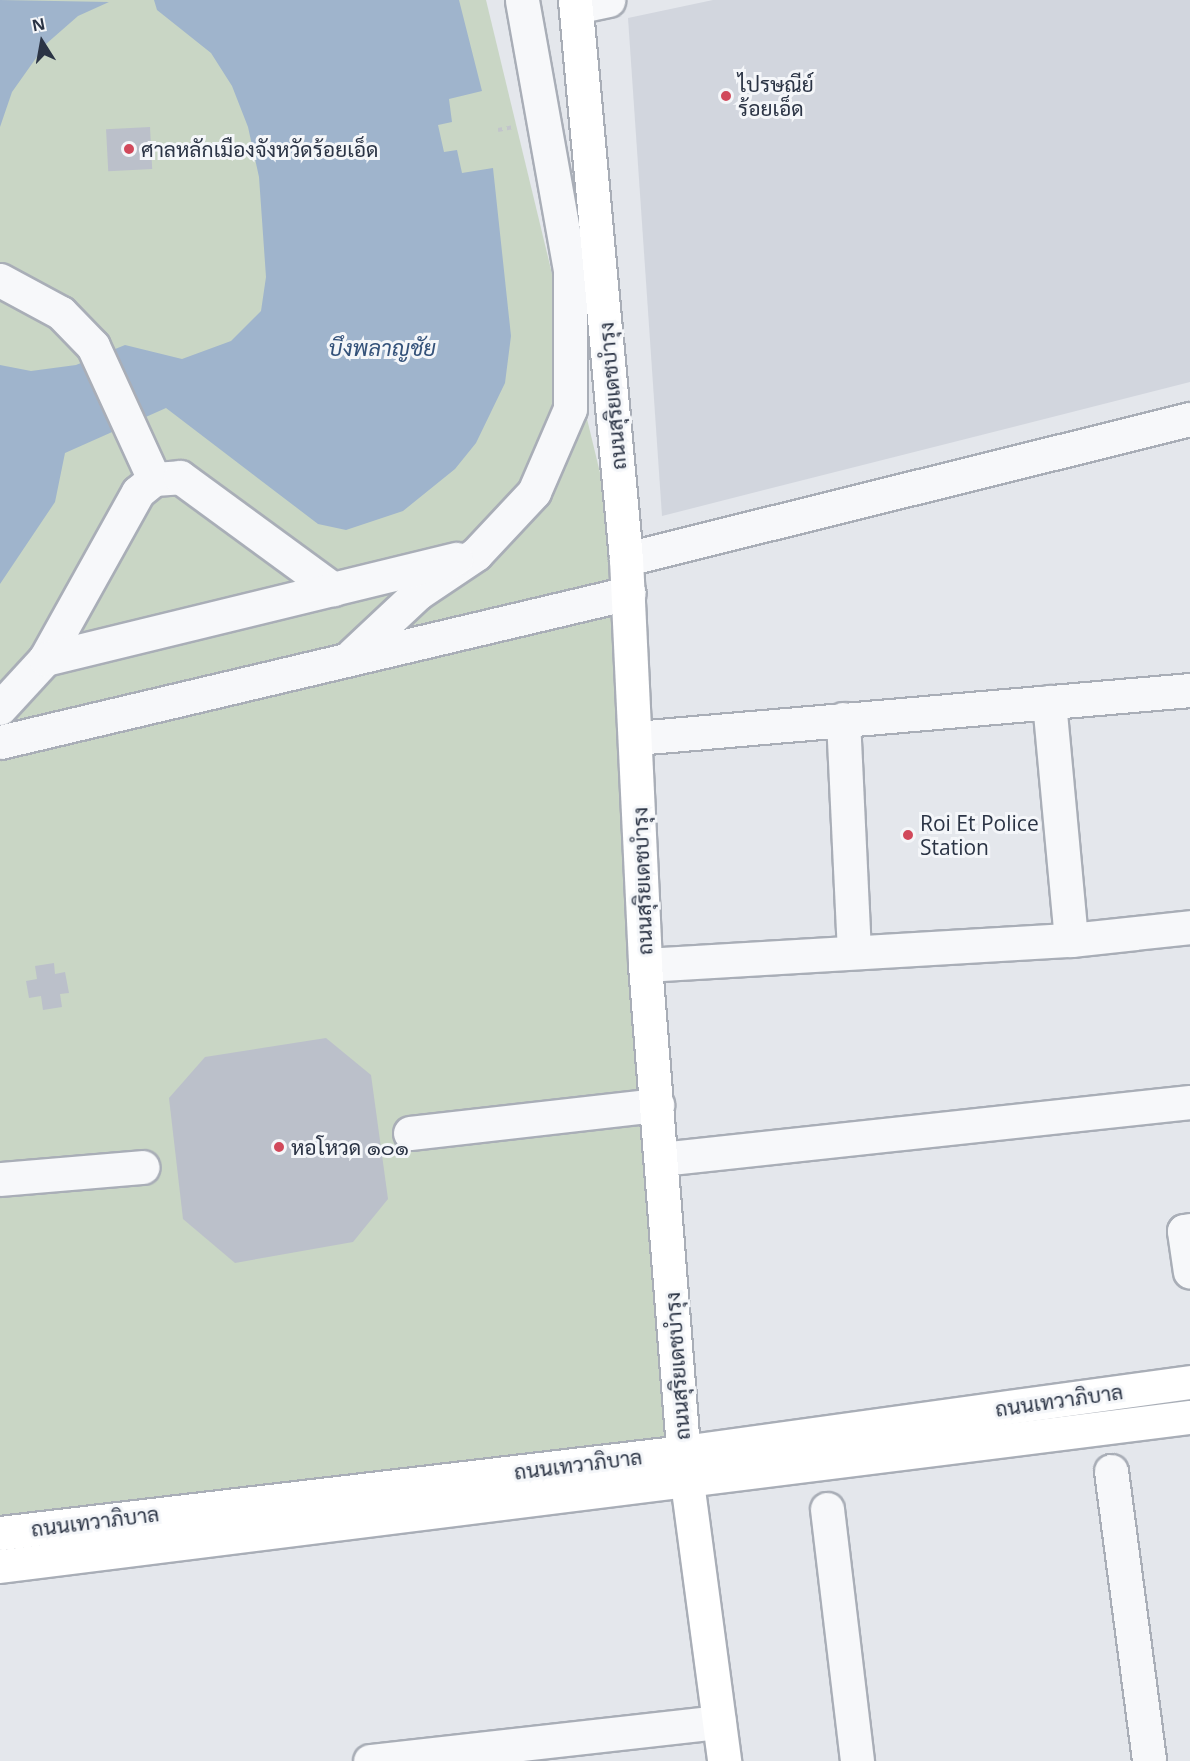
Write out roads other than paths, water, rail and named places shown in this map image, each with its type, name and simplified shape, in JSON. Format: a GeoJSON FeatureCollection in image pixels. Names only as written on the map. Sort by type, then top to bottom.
{"type":"FeatureCollection","features":[{"type":"Feature","properties":{"kind":"main road","name":"ถนนสุริยเดชบำรุง"},"geometry":{"type":"LineString","coordinates":[[575,4],[629,593],[645,965],[685,1465],[724,1761]]}},
{"type":"Feature","properties":{"kind":"main road","name":"ถนนเทวาภิบาล"},"geometry":{"type":"LineString","coordinates":[[0,1566],[685,1465],[1190,1382]]}},
{"type":"Feature","properties":{"kind":"main road","name":"ถนนเทวาภิบาล"},"geometry":{"type":"LineString","coordinates":[[0,1533],[1190,1417]]}},
{"type":"Feature","properties":{"kind":"street"},"geometry":{"type":"LineString","coordinates":[[352,655],[418,593],[476,554],[534,492],[570,409],[570,270],[522,0]]}},
{"type":"Feature","properties":{"kind":"street"},"geometry":{"type":"LineString","coordinates":[[575,4],[608,0]]}},
{"type":"Feature","properties":{"kind":"street"},"geometry":{"type":"LineString","coordinates":[[0,280],[61,313],[93,346],[128,430],[154,479]]}},
{"type":"Feature","properties":{"kind":"street"},"geometry":{"type":"LineString","coordinates":[[626,559],[1190,418]]}},
{"type":"Feature","properties":{"kind":"street"},"geometry":{"type":"LineString","coordinates":[[0,708],[45,659],[138,492],[154,479],[180,477],[333,589]]}},
{"type":"Feature","properties":{"kind":"street"},"geometry":{"type":"LineString","coordinates":[[45,659],[476,554]]}},
{"type":"Feature","properties":{"kind":"street"},"geometry":{"type":"LineString","coordinates":[[0,742],[352,655],[629,593]]}},
{"type":"Feature","properties":{"kind":"street"},"geometry":{"type":"LineString","coordinates":[[636,738],[1190,690]]}},
{"type":"Feature","properties":{"kind":"street"},"geometry":{"type":"LineString","coordinates":[[1048,702],[1071,940]]}},
{"type":"Feature","properties":{"kind":"street"},"geometry":{"type":"LineString","coordinates":[[843,719],[854,950]]}},
{"type":"Feature","properties":{"kind":"street"},"geometry":{"type":"LineString","coordinates":[[645,965],[854,950],[1071,940],[1190,927]]}},
{"type":"Feature","properties":{"kind":"street"},"geometry":{"type":"LineString","coordinates":[[661,1159],[1190,1102]]}},
{"type":"Feature","properties":{"kind":"street"},"geometry":{"type":"LineString","coordinates":[[410,1133],[657,1105]]}},
{"type":"Feature","properties":{"kind":"street"},"geometry":{"type":"LineString","coordinates":[[0,1179],[142,1167]]}},
{"type":"Feature","properties":{"kind":"street"},"geometry":{"type":"LineString","coordinates":[[1190,1230],[1184,1231],[1190,1272]]}},
{"type":"Feature","properties":{"kind":"street"},"geometry":{"type":"LineString","coordinates":[[1111,1471],[1149,1761]]}},
{"type":"Feature","properties":{"kind":"street"},"geometry":{"type":"LineString","coordinates":[[827,1509],[856,1761]]}},
{"type":"Feature","properties":{"kind":"street"},"geometry":{"type":"LineString","coordinates":[[370,1761],[527,1752],[719,1722]]}},
{"type":"Feature","properties":{"kind":"water"},"geometry":{"type":"Polygon","coordinates":[[[0,0],[109,2],[78,16],[46,44],[12,92],[0,127],[0,0]]]}},
{"type":"Feature","properties":{"kind":"water","name":"บึงพลาญชัย"},"geometry":{"type":"Polygon","coordinates":[[[154,0],[459,0],[482,91],[449,99],[452,122],[438,125],[444,152],[457,150],[462,173],[493,168],[511,336],[505,383],[476,443],[455,469],[403,511],[346,530],[318,524],[166,408],[65,453],[55,502],[0,584],[0,365],[31,371],[76,365],[125,345],[182,359],[231,341],[261,311],[266,277],[259,177],[248,127],[232,86],[211,53],[157,10],[154,0]]]}},
{"type":"Feature","properties":{"kind":"place","name":"ไปรษณีย์ ร้อยเอ็ด"},"geometry":{"type":"Point","coordinates":[726,96]}},
{"type":"Feature","properties":{"kind":"place","name":"ศาลหลักเมืองจังหวัดร้อยเอ็ด"},"geometry":{"type":"Point","coordinates":[129,149]}},
{"type":"Feature","properties":{"kind":"place","name":"Roi Et Police Station"},"geometry":{"type":"Point","coordinates":[908,835]}},
{"type":"Feature","properties":{"kind":"place","name":"หอโหวด ๑๐๑"},"geometry":{"type":"Point","coordinates":[279,1147]}}]}
